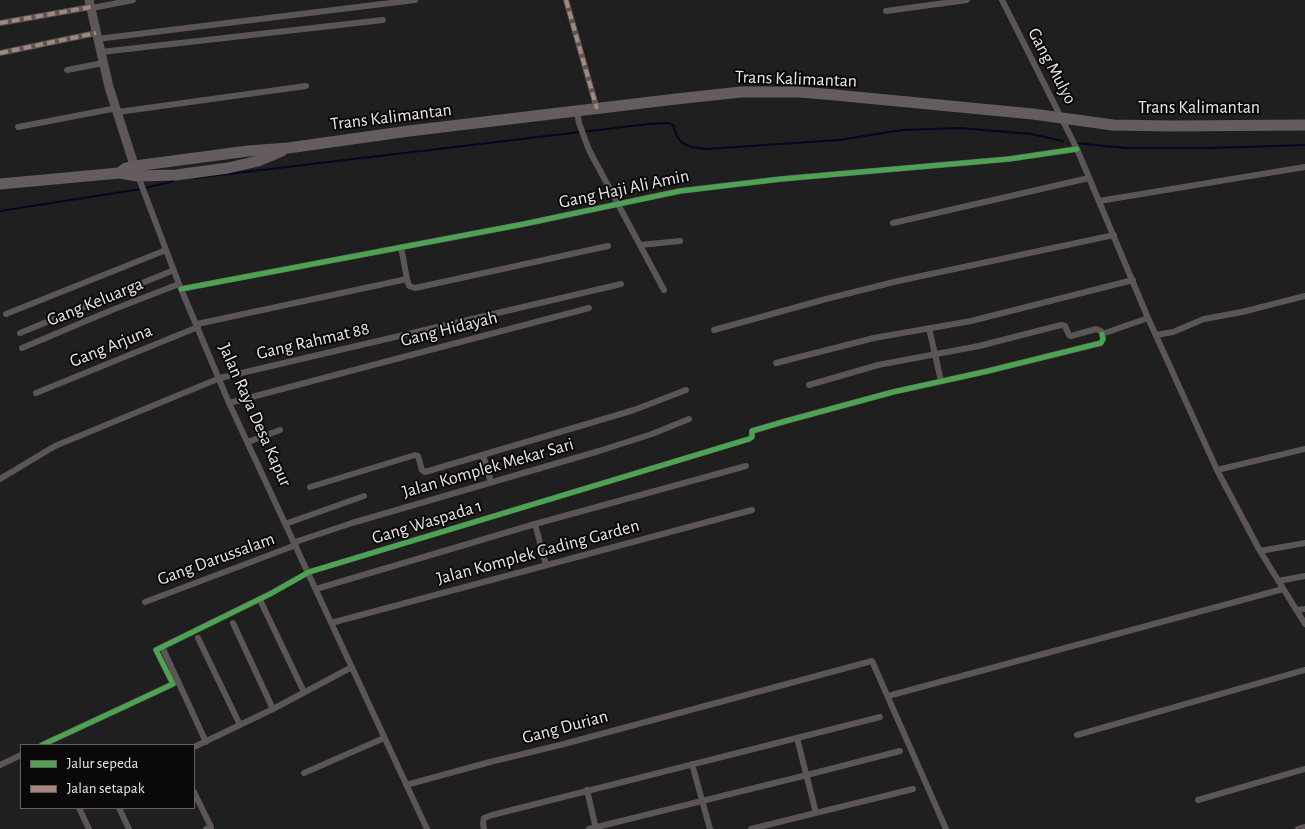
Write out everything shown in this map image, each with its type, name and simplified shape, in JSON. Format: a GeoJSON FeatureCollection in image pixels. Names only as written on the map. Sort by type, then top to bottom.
{"type":"FeatureCollection","features":[{"type":"Feature","properties":{"kind":"highway","name":"Trans Kalimantan"},"geometry":{"type":"LineString","coordinates":[[0,184],[119,173],[135,167],[176,175],[244,165],[288,148],[409,131],[742,92],[835,95],[1113,125],[1305,125]]}},
{"type":"Feature","properties":{"kind":"street"},"geometry":{"type":"LineString","coordinates":[[0,23],[91,5],[133,0]]}},
{"type":"Feature","properties":{"kind":"street"},"geometry":{"type":"LineString","coordinates":[[0,53],[96,36],[415,0]]}},
{"type":"Feature","properties":{"kind":"street"},"geometry":{"type":"LineString","coordinates":[[566,0],[597,109]]}},
{"type":"Feature","properties":{"kind":"street"},"geometry":{"type":"LineString","coordinates":[[886,11],[967,0]]}},
{"type":"Feature","properties":{"kind":"street","name":"Gang Mulyo"},"geometry":{"type":"LineString","coordinates":[[1002,0],[1076,147],[1148,318],[1217,470],[1260,551],[1305,624]]}},
{"type":"Feature","properties":{"kind":"street","name":"Jalan Raya Desa Kapur"},"geometry":{"type":"LineString","coordinates":[[91,5],[96,36],[117,110],[135,167],[180,287],[229,402],[427,829]]}},
{"type":"Feature","properties":{"kind":"street"},"geometry":{"type":"LineString","coordinates":[[101,52],[383,20]]}},
{"type":"Feature","properties":{"kind":"street"},"geometry":{"type":"LineString","coordinates":[[67,70],[103,63]]}},
{"type":"Feature","properties":{"kind":"street"},"geometry":{"type":"LineString","coordinates":[[18,127],[117,110],[306,86]]}},
{"type":"Feature","properties":{"kind":"street"},"geometry":{"type":"LineString","coordinates":[[577,112],[589,150],[664,290]]}},
{"type":"Feature","properties":{"kind":"street","name":"Gang Haji Ali Amin"},"geometry":{"type":"LineString","coordinates":[[180,287],[524,224],[617,203],[705,187],[1009,159],[1076,147]]}},
{"type":"Feature","properties":{"kind":"street"},"geometry":{"type":"LineString","coordinates":[[1099,201],[1305,167]]}},
{"type":"Feature","properties":{"kind":"street"},"geometry":{"type":"LineString","coordinates":[[893,223],[1089,178]]}},
{"type":"Feature","properties":{"kind":"street"},"geometry":{"type":"LineString","coordinates":[[714,330],[889,283],[1114,235]]}},
{"type":"Feature","properties":{"kind":"street"},"geometry":{"type":"LineString","coordinates":[[640,245],[680,241]]}},
{"type":"Feature","properties":{"kind":"street"},"geometry":{"type":"LineString","coordinates":[[401,247],[407,279],[410,286],[415,288],[608,246]]}},
{"type":"Feature","properties":{"kind":"street"},"geometry":{"type":"LineString","coordinates":[[6,314],[166,250]]}},
{"type":"Feature","properties":{"kind":"street"},"geometry":{"type":"LineString","coordinates":[[20,333],[174,270]]}},
{"type":"Feature","properties":{"kind":"street","name":"Gang Arjuna"},"geometry":{"type":"LineString","coordinates":[[36,393],[197,325],[407,279]]}},
{"type":"Feature","properties":{"kind":"street"},"geometry":{"type":"LineString","coordinates":[[776,363],[874,338],[972,321],[1133,280]]}},
{"type":"Feature","properties":{"kind":"street","name":"Gang Rahmat 88"},"geometry":{"type":"LineString","coordinates":[[0,479],[55,446],[220,378],[621,284]]}},
{"type":"Feature","properties":{"kind":"street","name":"Gang Keluarga"},"geometry":{"type":"LineString","coordinates":[[22,348],[112,310],[180,287]]}},
{"type":"Feature","properties":{"kind":"street"},"geometry":{"type":"LineString","coordinates":[[1156,335],[1173,332],[1204,319],[1242,312],[1305,296]]}},
{"type":"Feature","properties":{"kind":"street","name":"Gang Hidayah"},"geometry":{"type":"LineString","coordinates":[[229,402],[589,308]]}},
{"type":"Feature","properties":{"kind":"street"},"geometry":{"type":"LineString","coordinates":[[1102,334],[1148,318]]}},
{"type":"Feature","properties":{"kind":"street"},"geometry":{"type":"LineString","coordinates":[[809,385],[878,365],[935,355],[1061,326],[1065,326],[1069,335],[1072,336],[1096,329],[1101,331],[1103,339],[1101,343],[941,381],[935,355],[929,328]]}},
{"type":"Feature","properties":{"kind":"street","name":"Gang Waspada 1"},"geometry":{"type":"LineString","coordinates":[[44,744],[173,684],[156,650],[270,594],[309,572],[749,438],[752,437],[752,431],[760,428],[941,381]]}},
{"type":"Feature","properties":{"kind":"street"},"geometry":{"type":"LineString","coordinates":[[310,487],[415,454],[418,456],[422,470],[425,472],[634,410],[686,390]]}},
{"type":"Feature","properties":{"kind":"street","name":"Jalan Komplek Mekar Sari"},"geometry":{"type":"LineString","coordinates":[[296,544],[352,523],[599,451],[652,434],[689,419]]}},
{"type":"Feature","properties":{"kind":"street"},"geometry":{"type":"LineString","coordinates":[[248,442],[280,430]]}},
{"type":"Feature","properties":{"kind":"street"},"geometry":{"type":"LineString","coordinates":[[1217,470],[1297,448],[1305,449]]}},
{"type":"Feature","properties":{"kind":"street"},"geometry":{"type":"LineString","coordinates":[[483,455],[491,482]]}},
{"type":"Feature","properties":{"kind":"street"},"geometry":{"type":"LineString","coordinates":[[316,589],[535,524],[746,466]]}},
{"type":"Feature","properties":{"kind":"street"},"geometry":{"type":"LineString","coordinates":[[285,524],[364,496]]}},
{"type":"Feature","properties":{"kind":"street","name":"Jalan Komplek Gading Garden"},"geometry":{"type":"LineString","coordinates":[[331,623],[752,510]]}},
{"type":"Feature","properties":{"kind":"street"},"geometry":{"type":"LineString","coordinates":[[535,524],[546,565]]}},
{"type":"Feature","properties":{"kind":"street"},"geometry":{"type":"LineString","coordinates":[[1260,551],[1305,543]]}},
{"type":"Feature","properties":{"kind":"street","name":"Gang Darussalam"},"geometry":{"type":"LineString","coordinates":[[145,602],[296,544]]}},
{"type":"Feature","properties":{"kind":"street"},"geometry":{"type":"LineString","coordinates":[[1278,581],[1305,576]]}},
{"type":"Feature","properties":{"kind":"street"},"geometry":{"type":"LineString","coordinates":[[946,829],[888,696],[1283,589]]}},
{"type":"Feature","properties":{"kind":"street"},"geometry":{"type":"LineString","coordinates":[[261,602],[304,692]]}},
{"type":"Feature","properties":{"kind":"street"},"geometry":{"type":"LineString","coordinates":[[1296,610],[1305,609]]}},
{"type":"Feature","properties":{"kind":"street"},"geometry":{"type":"LineString","coordinates":[[233,623],[273,709]]}},
{"type":"Feature","properties":{"kind":"street"},"geometry":{"type":"LineString","coordinates":[[198,638],[240,725]]}},
{"type":"Feature","properties":{"kind":"street"},"geometry":{"type":"LineString","coordinates":[[164,651],[206,742]]}},
{"type":"Feature","properties":{"kind":"street","name":"Gang Durian"},"geometry":{"type":"LineString","coordinates":[[406,785],[872,661],[888,696]]}},
{"type":"Feature","properties":{"kind":"street"},"geometry":{"type":"LineString","coordinates":[[195,747],[273,709],[352,667]]}},
{"type":"Feature","properties":{"kind":"street"},"geometry":{"type":"LineString","coordinates":[[1077,735],[1305,670]]}},
{"type":"Feature","properties":{"kind":"street"},"geometry":{"type":"LineString","coordinates":[[484,829],[482,823],[484,818],[492,815],[880,717]]}},
{"type":"Feature","properties":{"kind":"street"},"geometry":{"type":"LineString","coordinates":[[304,773],[384,738]]}},
{"type":"Feature","properties":{"kind":"street"},"geometry":{"type":"LineString","coordinates":[[797,738],[816,813]]}},
{"type":"Feature","properties":{"kind":"street"},"geometry":{"type":"LineString","coordinates":[[587,790],[594,828],[900,750]]}},
{"type":"Feature","properties":{"kind":"street"},"geometry":{"type":"LineString","coordinates":[[0,765],[20,755]]}},
{"type":"Feature","properties":{"kind":"street"},"geometry":{"type":"LineString","coordinates":[[692,764],[710,829]]}},
{"type":"Feature","properties":{"kind":"street"},"geometry":{"type":"LineString","coordinates":[[1198,800],[1305,769]]}},
{"type":"Feature","properties":{"kind":"street"},"geometry":{"type":"LineString","coordinates":[[751,829],[913,789]]}},
{"type":"Feature","properties":{"kind":"street"},"geometry":{"type":"LineString","coordinates":[[195,794],[209,828]]}},
{"type":"Feature","properties":{"kind":"street"},"geometry":{"type":"LineString","coordinates":[[79,809],[89,829]]}},
{"type":"Feature","properties":{"kind":"street"},"geometry":{"type":"LineString","coordinates":[[119,809],[129,829]]}},
{"type":"Feature","properties":{"kind":"street"},"geometry":{"type":"LineString","coordinates":[[1298,829],[1305,827]]}},
{"type":"Feature","properties":{"kind":"waterway"},"geometry":{"type":"LineString","coordinates":[[194,178],[668,123],[673,125],[682,143],[706,149],[839,140],[902,130],[960,128],[1031,134],[1063,141]]}},
{"type":"Feature","properties":{"kind":"waterway"},"geometry":{"type":"LineString","coordinates":[[1075,143],[1126,148],[1305,145]]}},
{"type":"Feature","properties":{"kind":"waterway"},"geometry":{"type":"LineString","coordinates":[[145,188],[174,181]]}},
{"type":"Feature","properties":{"kind":"waterway"},"geometry":{"type":"LineString","coordinates":[[0,211],[141,189]]}},
{"type":"Feature","properties":{"kind":"marked path"},"geometry":{"type":"LineString","coordinates":[[566,0],[597,109]]}},
{"type":"Feature","properties":{"kind":"marked path"},"geometry":{"type":"LineString","coordinates":[[0,23],[91,7]]}},
{"type":"Feature","properties":{"kind":"marked path"},"geometry":{"type":"LineString","coordinates":[[0,53],[96,33]]}},
{"type":"Feature","properties":{"kind":"cycle path"},"geometry":{"type":"LineString","coordinates":[[181,289],[524,224],[680,191],[781,179],[1009,159],[1077,149]]}},
{"type":"Feature","properties":{"kind":"cycle path"},"geometry":{"type":"LineString","coordinates":[[44,744],[173,684],[156,650],[270,594],[309,572],[749,439],[752,437],[752,431],[786,421],[893,392],[1101,343],[1103,339],[1102,334]]}}]}
